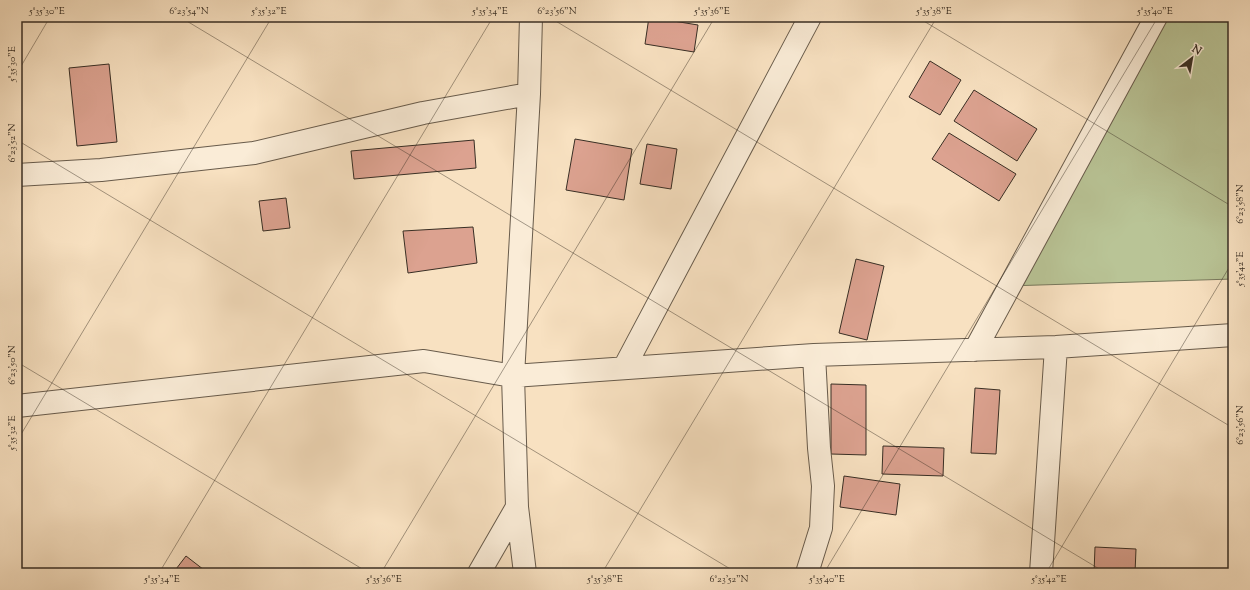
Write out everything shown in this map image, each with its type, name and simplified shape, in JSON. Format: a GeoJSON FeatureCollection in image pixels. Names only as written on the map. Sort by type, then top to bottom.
{"type":"FeatureCollection","features":[{"type":"Feature","properties":{"kind":"street"},"geometry":{"type":"LineString","coordinates":[[525,573],[517,507],[513,376],[529,94],[531,17]]}},
{"type":"Feature","properties":{"kind":"street"},"geometry":{"type":"LineString","coordinates":[[624,368],[810,17]]}},
{"type":"Feature","properties":{"kind":"street"},"geometry":{"type":"LineString","coordinates":[[975,350],[1156,17]]}},
{"type":"Feature","properties":{"kind":"street"},"geometry":{"type":"LineString","coordinates":[[17,175],[101,170],[254,154],[423,113],[529,94]]}},
{"type":"Feature","properties":{"kind":"street"},"geometry":{"type":"LineString","coordinates":[[17,406],[424,361],[513,376],[814,355],[1056,347],[1233,335]]}},
{"type":"Feature","properties":{"kind":"street"},"geometry":{"type":"LineString","coordinates":[[1041,573],[1056,347]]}},
{"type":"Feature","properties":{"kind":"street"},"geometry":{"type":"LineString","coordinates":[[807,573],[821,528],[823,486],[818,448],[814,355]]}},
{"type":"Feature","properties":{"kind":"street"},"geometry":{"type":"LineString","coordinates":[[479,573],[517,507]]}},
{"type":"Feature","properties":{"kind":"green space"},"geometry":{"type":"Polygon","coordinates":[[[1149,17],[1233,17],[1233,279],[1007,286],[1149,17]]]}},
{"type":"Feature","properties":{"kind":"building"},"geometry":{"type":"Polygon","coordinates":[[[649,17],[698,25],[694,52],[645,44],[649,17]]]}},
{"type":"Feature","properties":{"kind":"building"},"geometry":{"type":"Polygon","coordinates":[[[930,61],[961,80],[940,115],[909,97],[930,61]]]}},
{"type":"Feature","properties":{"kind":"building"},"geometry":{"type":"Polygon","coordinates":[[[109,64],[117,142],[77,146],[69,68],[109,64]]]}},
{"type":"Feature","properties":{"kind":"building"},"geometry":{"type":"Polygon","coordinates":[[[974,90],[1037,129],[1017,161],[954,121],[974,90]]]}},
{"type":"Feature","properties":{"kind":"building"},"geometry":{"type":"Polygon","coordinates":[[[949,133],[1016,174],[999,201],[932,159],[949,133]]]}},
{"type":"Feature","properties":{"kind":"building"},"geometry":{"type":"Polygon","coordinates":[[[575,139],[632,149],[624,200],[566,190],[575,139]]]}},
{"type":"Feature","properties":{"kind":"building"},"geometry":{"type":"Polygon","coordinates":[[[474,140],[476,168],[354,179],[351,151],[474,140]]]}},
{"type":"Feature","properties":{"kind":"building"},"geometry":{"type":"Polygon","coordinates":[[[647,144],[677,149],[671,189],[640,184],[647,144]]]}},
{"type":"Feature","properties":{"kind":"building"},"geometry":{"type":"Polygon","coordinates":[[[286,198],[290,228],[263,231],[259,201],[286,198]]]}},
{"type":"Feature","properties":{"kind":"building"},"geometry":{"type":"Polygon","coordinates":[[[473,227],[477,263],[408,273],[403,231],[473,227]]]}},
{"type":"Feature","properties":{"kind":"building"},"geometry":{"type":"Polygon","coordinates":[[[856,259],[884,266],[867,340],[839,333],[856,259]]]}},
{"type":"Feature","properties":{"kind":"building"},"geometry":{"type":"Polygon","coordinates":[[[831,384],[866,385],[866,455],[831,454],[831,384]]]}},
{"type":"Feature","properties":{"kind":"building"},"geometry":{"type":"Polygon","coordinates":[[[975,388],[1000,390],[996,454],[971,453],[975,388]]]}},
{"type":"Feature","properties":{"kind":"building"},"geometry":{"type":"Polygon","coordinates":[[[883,446],[944,448],[943,476],[882,474],[883,446]]]}},
{"type":"Feature","properties":{"kind":"building"},"geometry":{"type":"Polygon","coordinates":[[[844,476],[900,484],[896,515],[840,507],[844,476]]]}},
{"type":"Feature","properties":{"kind":"building"},"geometry":{"type":"Polygon","coordinates":[[[1095,547],[1136,549],[1135,573],[1094,573],[1095,547]]]}},
{"type":"Feature","properties":{"kind":"building"},"geometry":{"type":"Polygon","coordinates":[[[186,556],[208,573],[173,573],[186,556]]]}}]}
